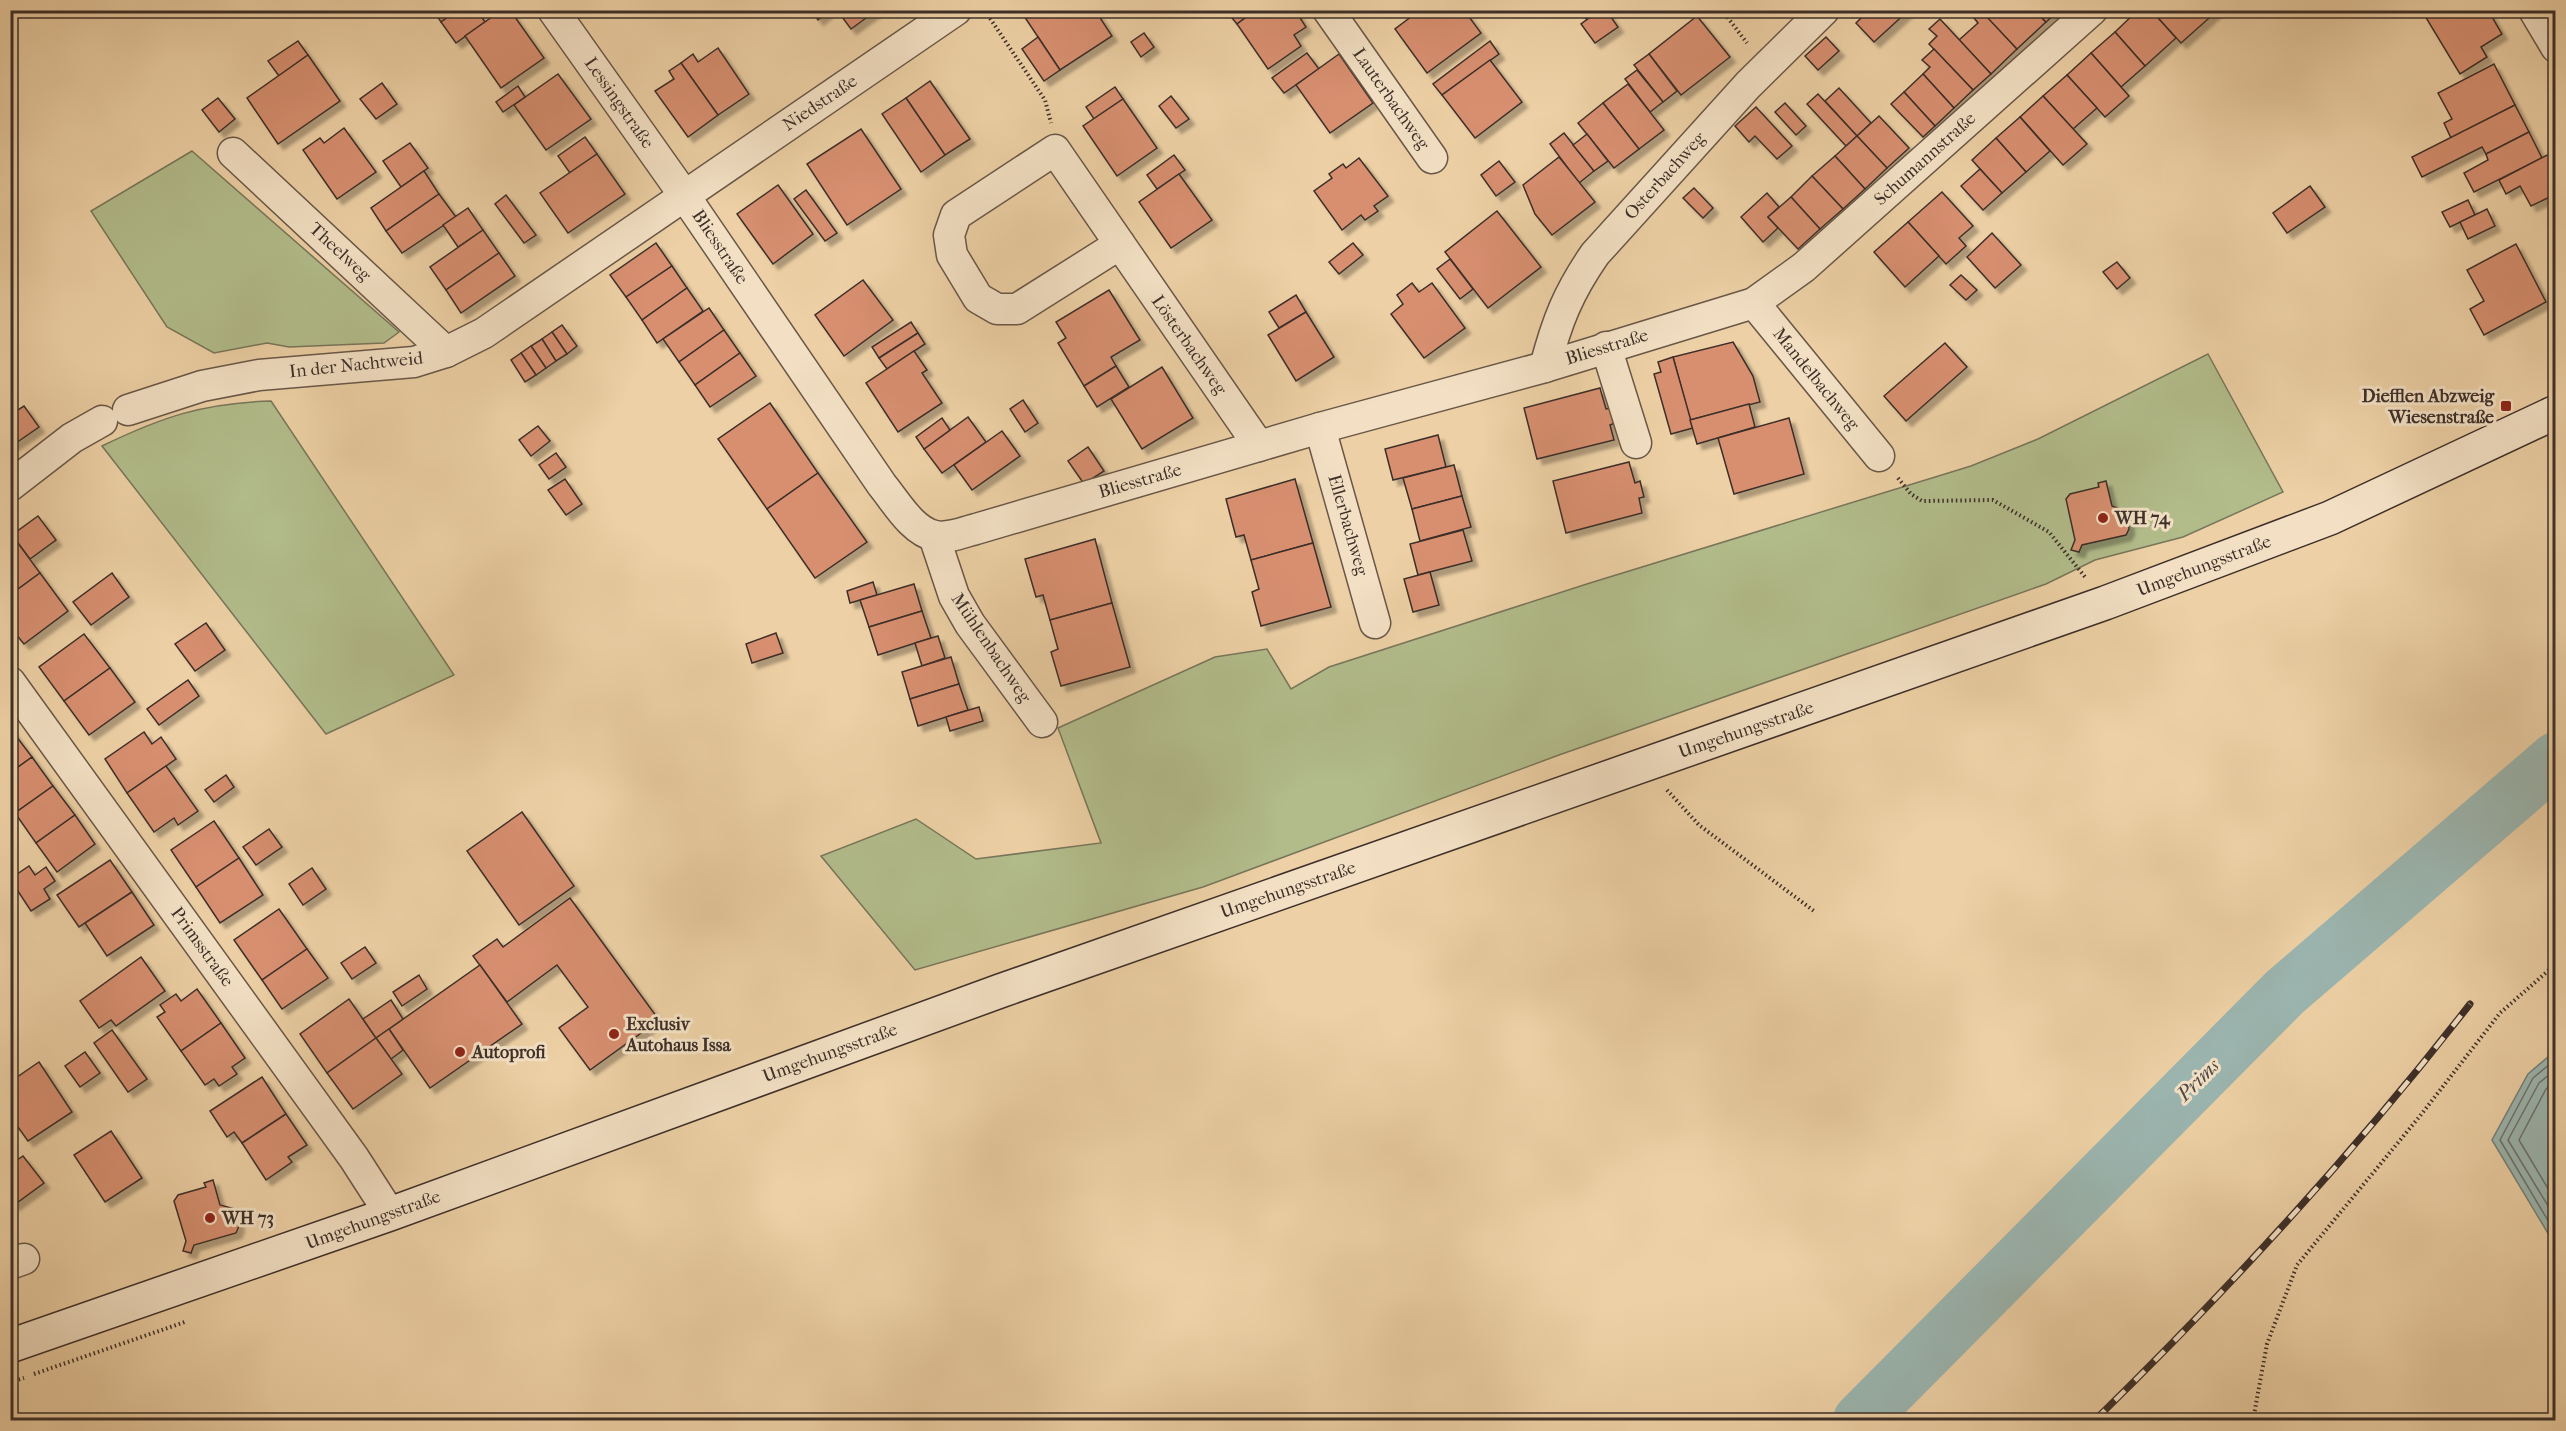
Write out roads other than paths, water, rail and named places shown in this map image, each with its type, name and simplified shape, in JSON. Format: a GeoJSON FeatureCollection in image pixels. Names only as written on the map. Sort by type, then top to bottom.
{"type":"FeatureCollection","features":[{"type":"Feature","properties":{"kind":"main road","name":"Umgehungsstraße"},"geometry":{"type":"LineString","coordinates":[[10,1346],[390,1214],[1000,991],[2105,603],[2330,518],[2556,412]]}},
{"type":"Feature","properties":{"kind":"street","name":"Lessingstraße"},"geometry":{"type":"LineString","coordinates":[[553,10],[684,195]]}},
{"type":"Feature","properties":{"kind":"street","name":"Niedstraße"},"geometry":{"type":"LineString","coordinates":[[684,195],[956,10]]}},
{"type":"Feature","properties":{"kind":"street","name":"Lauterbachweg"},"geometry":{"type":"LineString","coordinates":[[1328,10],[1432,158]]}},
{"type":"Feature","properties":{"kind":"street","name":"Osterbachweg"},"geometry":{"type":"LineString","coordinates":[[1545,367],[1562,311],[1574,285],[1595,254],[1642,200],[1824,10]]}},
{"type":"Feature","properties":{"kind":"street","name":"Schumannstraße"},"geometry":{"type":"LineString","coordinates":[[1754,303],[1804,267],[2092,10]]}},
{"type":"Feature","properties":{"kind":"street"},"geometry":{"type":"LineString","coordinates":[[2534,10],[2556,47]]}},
{"type":"Feature","properties":{"kind":"street","name":"Lösterbachweg"},"geometry":{"type":"LineString","coordinates":[[1120,244],[1017,309],[997,309],[978,298],[952,255],[949,235],[956,215],[1055,150],[1120,244],[1259,446]]}},
{"type":"Feature","properties":{"kind":"street","name":"Theelweg"},"geometry":{"type":"LineString","coordinates":[[233,153],[446,352]]}},
{"type":"Feature","properties":{"kind":"street","name":"In der Nachtweid"},"geometry":{"type":"LineString","coordinates":[[10,486],[72,438],[115,415],[202,386],[259,375],[414,362],[446,352],[484,333],[684,195]]}},
{"type":"Feature","properties":{"kind":"street","name":"Bliesstraße"},"geometry":{"type":"LineString","coordinates":[[684,195],[882,485],[911,522],[934,536],[948,536],[976,529],[1320,428],[1545,367],[1606,346],[1754,303]]}},
{"type":"Feature","properties":{"kind":"street","name":"Mandelbachweg"},"geometry":{"type":"LineString","coordinates":[[1754,303],[1879,456]]}},
{"type":"Feature","properties":{"kind":"street"},"geometry":{"type":"LineString","coordinates":[[1606,346],[1636,443]]}},
{"type":"Feature","properties":{"kind":"street","name":"Ellerbachweg"},"geometry":{"type":"LineString","coordinates":[[1320,428],[1375,623]]}},
{"type":"Feature","properties":{"kind":"street","name":"Mühlenbachweg"},"geometry":{"type":"LineString","coordinates":[[934,536],[943,569],[965,614],[1041,723]]}},
{"type":"Feature","properties":{"kind":"street","name":"Primsstraße"},"geometry":{"type":"LineString","coordinates":[[10,682],[354,1158],[390,1214]]}},
{"type":"Feature","properties":{"kind":"water"},"geometry":{"type":"Polygon","coordinates":[[[2555,1051],[2555,1245],[2492,1140],[2528,1074],[2555,1051]]]}},
{"type":"Feature","properties":{"kind":"waterway","name":"Prims"},"geometry":{"type":"LineString","coordinates":[[1860,1420],[2285,992],[2556,759]]}},
{"type":"Feature","properties":{"kind":"railway"},"geometry":{"type":"LineString","coordinates":[[2095,1420],[2194,1321],[2290,1218],[2382,1113],[2470,1004]]}},
{"type":"Feature","properties":{"kind":"place","name":"Diefflen Abzweig Wiesenstraße"},"geometry":{"type":"Point","coordinates":[2506,406]}},
{"type":"Feature","properties":{"kind":"place","name":"WH 74"},"geometry":{"type":"Point","coordinates":[2103,518]}},
{"type":"Feature","properties":{"kind":"place","name":"Exclusiv Autohaus Issa"},"geometry":{"type":"Point","coordinates":[614,1034]}},
{"type":"Feature","properties":{"kind":"place","name":"Autoprofi"},"geometry":{"type":"Point","coordinates":[460,1052]}},
{"type":"Feature","properties":{"kind":"place","name":"WH 73"},"geometry":{"type":"Point","coordinates":[210,1218]}}]}
